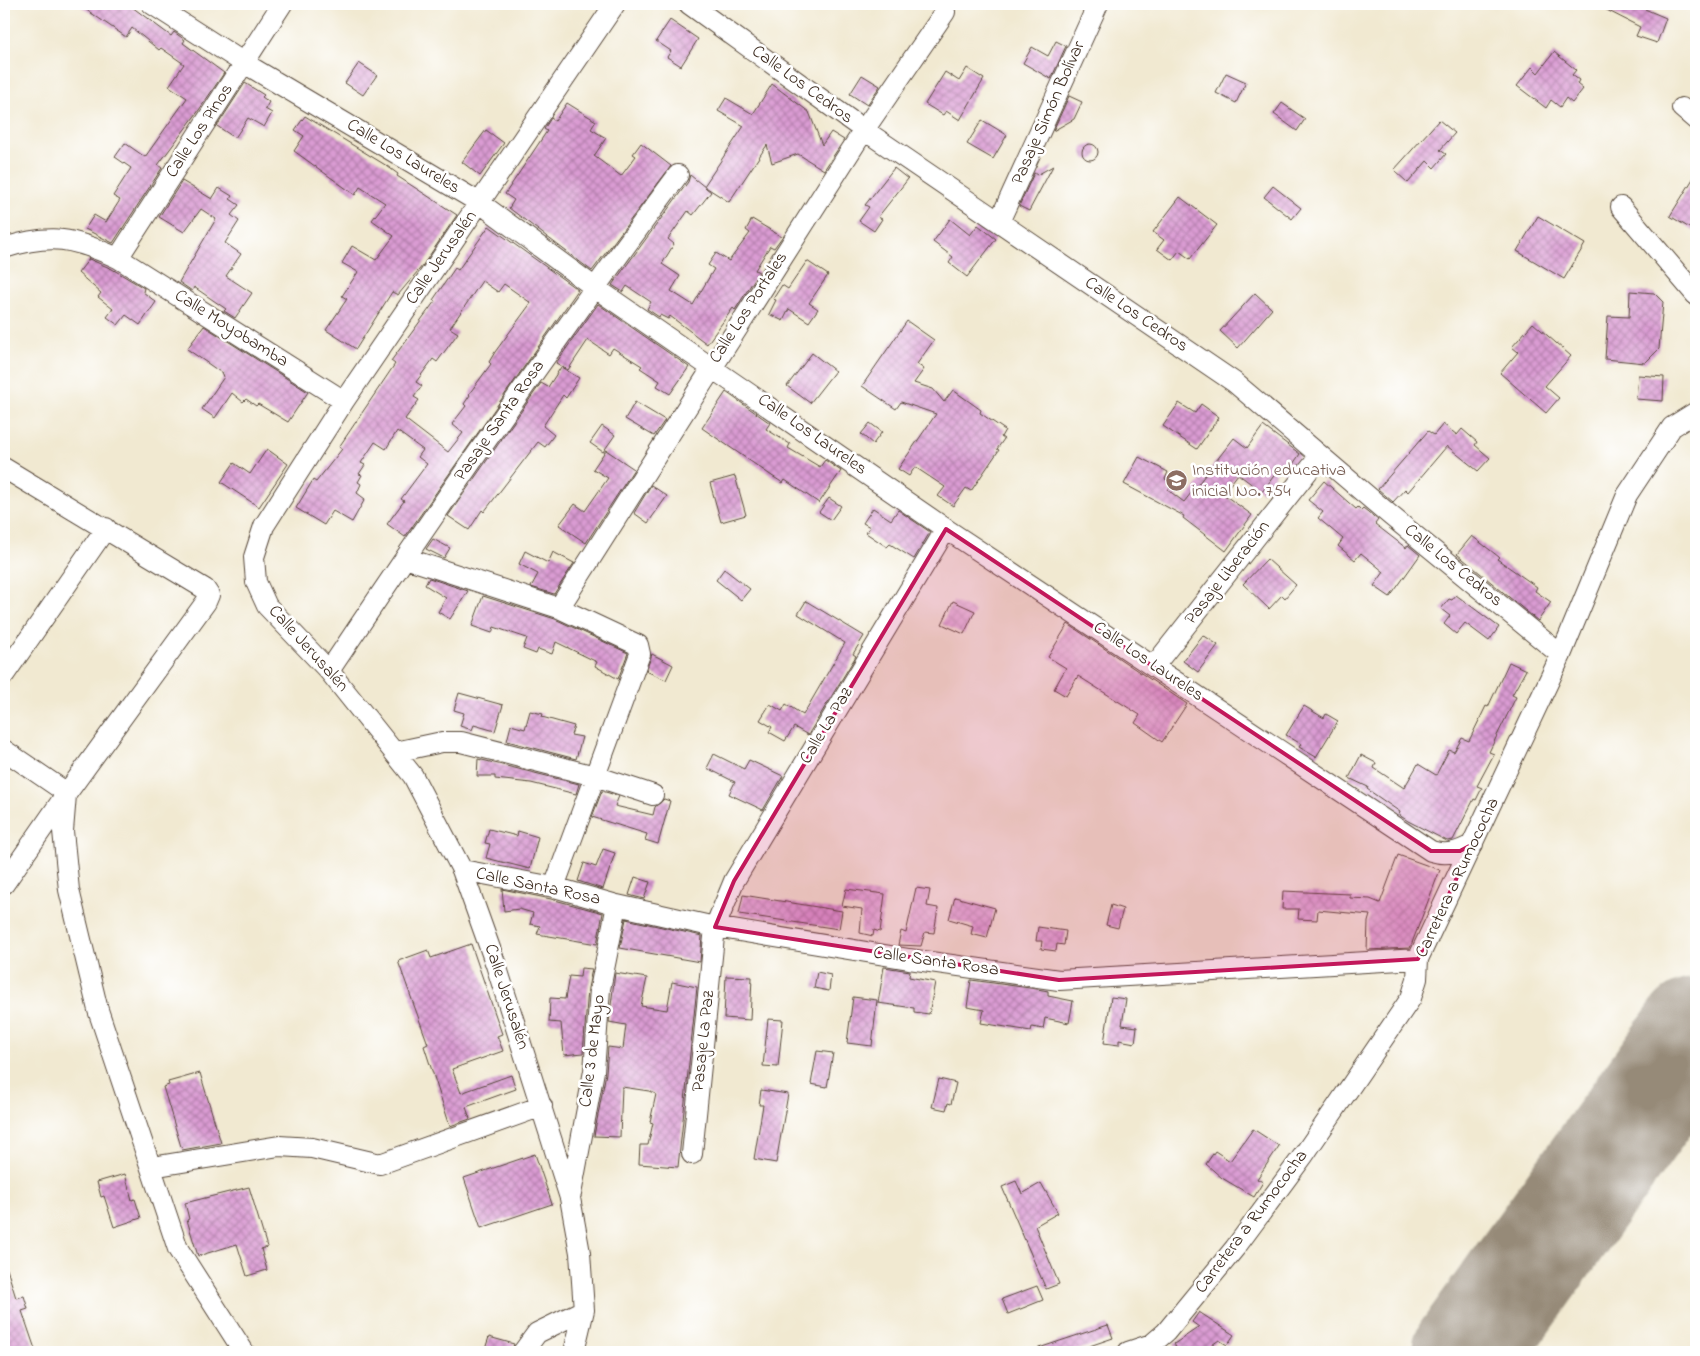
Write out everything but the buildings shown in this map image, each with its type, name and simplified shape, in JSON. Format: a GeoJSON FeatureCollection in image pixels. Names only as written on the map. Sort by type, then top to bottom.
{"type":"FeatureCollection","features":[{"type":"Feature","properties":{"kind":"street","name":"Calle Los Laureles"},"geometry":{"type":"LineString","coordinates":[[152,4],[244,63],[480,203],[594,287],[712,366],[946,529],[1431,851],[1439,853],[1460,851],[1473,844]]}},
{"type":"Feature","properties":{"kind":"street","name":"Calle Los Pinos"},"geometry":{"type":"LineString","coordinates":[[118,258],[282,4]]}},
{"type":"Feature","properties":{"kind":"street","name":"Calle Jerusalén"},"geometry":{"type":"LineString","coordinates":[[574,1352],[584,1310],[580,1253],[570,1198],[496,965],[462,870],[413,776],[329,671],[267,606],[256,582],[254,557],[264,526],[344,401],[615,4]]}},
{"type":"Feature","properties":{"kind":"street","name":"Calle Los Cedros"},"geometry":{"type":"LineString","coordinates":[[689,4],[864,130],[1234,382],[1320,456],[1561,655]]}},
{"type":"Feature","properties":{"kind":"street","name":"Pasaje Simón Bolívar"},"geometry":{"type":"LineString","coordinates":[[1000,222],[1098,4]]}},
{"type":"Feature","properties":{"kind":"street","name":"Calle Los Portales"},"geometry":{"type":"LineString","coordinates":[[559,608],[864,130],[945,12]]}},
{"type":"Feature","properties":{"kind":"street","name":"Pasaje Santa Rosa"},"geometry":{"type":"LineString","coordinates":[[329,671],[405,558],[594,287],[678,175]]}},
{"type":"Feature","properties":{"kind":"street"},"geometry":{"type":"LineString","coordinates":[[1621,207],[1696,295]]}},
{"type":"Feature","properties":{"kind":"street","name":"Calle Moyobamba"},"geometry":{"type":"LineString","coordinates":[[4,248],[22,242],[55,239],[92,245],[118,258],[344,401]]}},
{"type":"Feature","properties":{"kind":"street","name":"Carretera a Rumococha"},"geometry":{"type":"LineString","coordinates":[[1128,1352],[1152,1344],[1166,1332],[1235,1248],[1399,1018],[1411,998],[1417,979],[1418,959],[1561,655],[1627,495],[1672,427],[1696,412]]}},
{"type":"Feature","properties":{"kind":"street","name":"Pasaje Liberación"},"geometry":{"type":"LineString","coordinates":[[1154,666],[1320,456]]}},
{"type":"Feature","properties":{"kind":"street"},"geometry":{"type":"LineString","coordinates":[[4,468],[205,589],[209,595],[206,602],[4,884]]}},
{"type":"Feature","properties":{"kind":"street"},"geometry":{"type":"LineString","coordinates":[[4,675],[106,528]]}},
{"type":"Feature","properties":{"kind":"street","name":"Calle La Paz"},"geometry":{"type":"LineString","coordinates":[[715,927],[734,881],[946,529]]}},
{"type":"Feature","properties":{"kind":"street"},"geometry":{"type":"LineString","coordinates":[[405,558],[559,608],[638,645],[640,649],[554,887]]}},
{"type":"Feature","properties":{"kind":"street"},"geometry":{"type":"LineString","coordinates":[[395,752],[442,742],[461,742],[595,776],[652,795]]}},
{"type":"Feature","properties":{"kind":"street"},"geometry":{"type":"LineString","coordinates":[[4,750],[67,794]]}},
{"type":"Feature","properties":{"kind":"street"},"geometry":{"type":"LineString","coordinates":[[67,794],[63,831],[69,890],[98,1010],[178,1249],[244,1352]]}},
{"type":"Feature","properties":{"kind":"street","name":"Calle Santa Rosa"},"geometry":{"type":"LineString","coordinates":[[462,870],[554,887],[617,905],[715,927],[899,958],[1059,980],[1418,959]]}},
{"type":"Feature","properties":{"kind":"street","name":"Calle 3 de Mayo"},"geometry":{"type":"LineString","coordinates":[[570,1198],[594,1071],[600,989],[617,905]]}},
{"type":"Feature","properties":{"kind":"street","name":"Pasaje La Paz"},"geometry":{"type":"LineString","coordinates":[[692,1154],[715,927]]}},
{"type":"Feature","properties":{"kind":"street"},"geometry":{"type":"LineString","coordinates":[[152,1167],[279,1146],[312,1148],[380,1164],[542,1106]]}},
{"type":"Feature","properties":{"kind":"street"},"geometry":{"type":"LineString","coordinates":[[523,1352],[536,1333],[584,1310]]}},
{"type":"Feature","properties":{"kind":"highlighted area"},"geometry":{"type":"Polygon","coordinates":[[[946,529],[1431,851],[1460,851],[1473,844],[1418,959],[1059,980],[715,927],[734,881],[946,529]]]}},
{"type":"Feature","properties":{"kind":"runway"},"geometry":{"type":"LineString","coordinates":[[1467,1352],[1696,1033]]}},
{"type":"Feature","properties":{"kind":"place","name":"Institución educativa inicial No. 754"},"geometry":{"type":"Point","coordinates":[1176,481]}}]}
